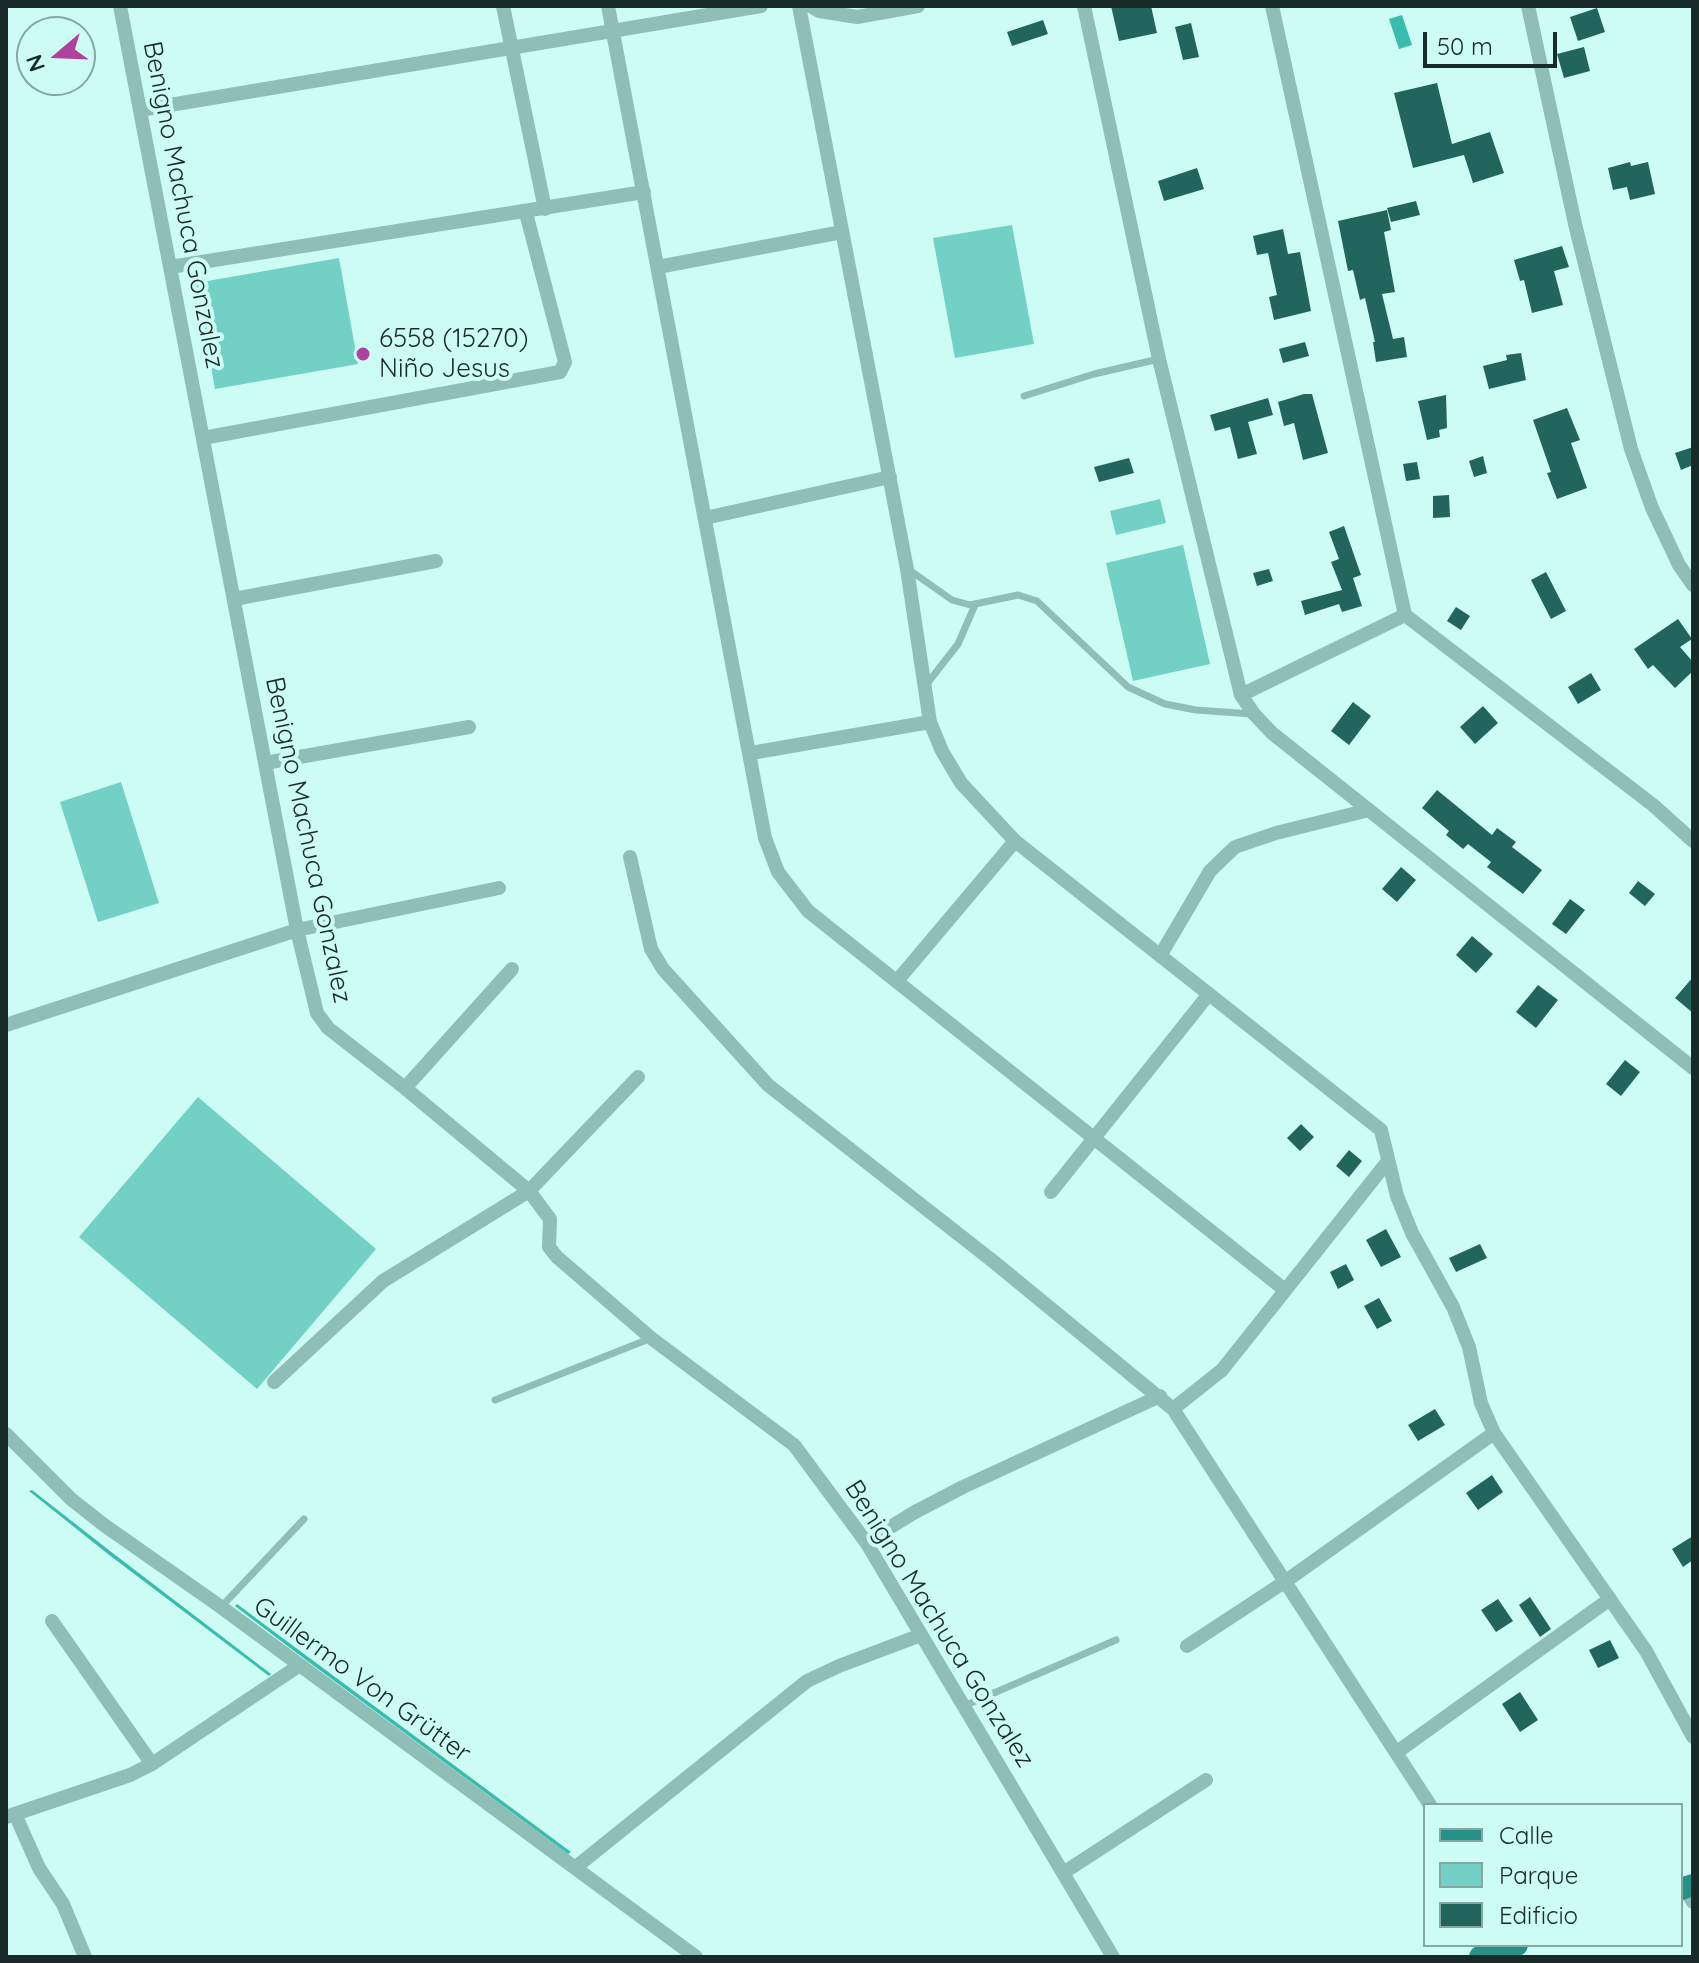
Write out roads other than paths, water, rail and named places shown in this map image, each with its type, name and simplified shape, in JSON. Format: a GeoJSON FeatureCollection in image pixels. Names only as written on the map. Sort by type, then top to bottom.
{"type":"FeatureCollection","features":[{"type":"Feature","properties":{"kind":"main road"},"geometry":{"type":"LineString","coordinates":[[1480,1957],[1511,1947]]}},
{"type":"Feature","properties":{"kind":"street","name":"Benigno Machuca Gonzalez"},"geometry":{"type":"LineString","coordinates":[[120,6],[297,930],[317,1013],[328,1028],[529,1191],[550,1219],[548,1242],[552,1252],[651,1338],[794,1445],[866,1542],[1113,1957]]}},
{"type":"Feature","properties":{"kind":"street"},"geometry":{"type":"LineString","coordinates":[[503,6],[545,209]]}},
{"type":"Feature","properties":{"kind":"street"},"geometry":{"type":"LineString","coordinates":[[608,6],[765,838],[778,872],[808,911],[1285,1290]]}},
{"type":"Feature","properties":{"kind":"street"},"geometry":{"type":"LineString","coordinates":[[140,110],[761,6]]}},
{"type":"Feature","properties":{"kind":"street"},"geometry":{"type":"LineString","coordinates":[[799,6],[907,569],[930,722],[942,751],[961,783],[1015,841],[1381,1130],[1397,1196],[1412,1233],[1453,1307],[1469,1347],[1481,1403],[1494,1433],[1646,1651],[1693,1737]]}},
{"type":"Feature","properties":{"kind":"street"},"geometry":{"type":"LineString","coordinates":[[810,6],[819,11],[857,17],[918,6]]}},
{"type":"Feature","properties":{"kind":"street"},"geometry":{"type":"LineString","coordinates":[[1084,6],[1159,359],[1241,695],[1272,733],[1693,1068]]}},
{"type":"Feature","properties":{"kind":"street"},"geometry":{"type":"LineString","coordinates":[[1272,6],[1405,615],[1653,805],[1693,841]]}},
{"type":"Feature","properties":{"kind":"street"},"geometry":{"type":"LineString","coordinates":[[1532,7],[1575,224],[1631,449],[1652,508],[1679,565],[1693,585]]}},
{"type":"Feature","properties":{"kind":"street"},"geometry":{"type":"LineString","coordinates":[[170,267],[644,192]]}},
{"type":"Feature","properties":{"kind":"street"},"geometry":{"type":"LineString","coordinates":[[203,438],[560,372],[565,362],[526,213]]}},
{"type":"Feature","properties":{"kind":"street"},"geometry":{"type":"LineString","coordinates":[[658,267],[842,232]]}},
{"type":"Feature","properties":{"kind":"street"},"geometry":{"type":"LineString","coordinates":[[705,518],[890,477]]}},
{"type":"Feature","properties":{"kind":"street"},"geometry":{"type":"LineString","coordinates":[[234,599],[436,561]]}},
{"type":"Feature","properties":{"kind":"street"},"geometry":{"type":"LineString","coordinates":[[1241,695],[1405,615]]}},
{"type":"Feature","properties":{"kind":"street"},"geometry":{"type":"LineString","coordinates":[[751,753],[930,722]]}},
{"type":"Feature","properties":{"kind":"street"},"geometry":{"type":"LineString","coordinates":[[265,763],[469,727]]}},
{"type":"Feature","properties":{"kind":"street"},"geometry":{"type":"LineString","coordinates":[[1160,956],[1210,871],[1235,847],[1276,833],[1369,810]]}},
{"type":"Feature","properties":{"kind":"street"},"geometry":{"type":"LineString","coordinates":[[897,981],[1015,841]]}},
{"type":"Feature","properties":{"kind":"street"},"geometry":{"type":"LineString","coordinates":[[630,857],[651,949],[663,969],[768,1085],[1173,1409],[1429,1803]]}},
{"type":"Feature","properties":{"kind":"street"},"geometry":{"type":"LineString","coordinates":[[6,1025],[297,930],[499,888]]}},
{"type":"Feature","properties":{"kind":"street"},"geometry":{"type":"LineString","coordinates":[[405,1088],[512,969]]}},
{"type":"Feature","properties":{"kind":"street"},"geometry":{"type":"LineString","coordinates":[[1051,1192],[1209,994]]}},
{"type":"Feature","properties":{"kind":"street"},"geometry":{"type":"LineString","coordinates":[[274,1382],[383,1281],[529,1191],[638,1077]]}},
{"type":"Feature","properties":{"kind":"street"},"geometry":{"type":"LineString","coordinates":[[1173,1409],[1222,1370],[1388,1161]]}},
{"type":"Feature","properties":{"kind":"street"},"geometry":{"type":"LineString","coordinates":[[866,1542],[963,1487],[1160,1396]]}},
{"type":"Feature","properties":{"kind":"street"},"geometry":{"type":"LineString","coordinates":[[1187,1646],[1286,1581],[1494,1433]]}},
{"type":"Feature","properties":{"kind":"street","name":"Guillermo Von Grütter"},"geometry":{"type":"LineString","coordinates":[[6,1434],[71,1499],[696,1957]]}},
{"type":"Feature","properties":{"kind":"street"},"geometry":{"type":"LineString","coordinates":[[1397,1752],[1610,1599]]}},
{"type":"Feature","properties":{"kind":"street"},"geometry":{"type":"LineString","coordinates":[[52,1621],[152,1764]]}},
{"type":"Feature","properties":{"kind":"street"},"geometry":{"type":"LineString","coordinates":[[576,1867],[807,1681],[921,1635]]}},
{"type":"Feature","properties":{"kind":"street"},"geometry":{"type":"LineString","coordinates":[[85,1957],[63,1904],[10,1816],[130,1775],[152,1764],[300,1665]]}},
{"type":"Feature","properties":{"kind":"street"},"geometry":{"type":"LineString","coordinates":[[1063,1873],[1206,1780]]}},
{"type":"Feature","properties":{"kind":"lane"},"geometry":{"type":"LineString","coordinates":[[1024,396],[1094,374],[1159,359]]}},
{"type":"Feature","properties":{"kind":"lane"},"geometry":{"type":"LineString","coordinates":[[907,569],[952,600],[975,605],[1018,595],[1028,596],[1064,624],[1128,687],[1165,704],[1196,710],[1254,714]]}},
{"type":"Feature","properties":{"kind":"lane"},"geometry":{"type":"LineString","coordinates":[[925,687],[958,644],[975,605]]}},
{"type":"Feature","properties":{"kind":"lane"},"geometry":{"type":"LineString","coordinates":[[495,1400],[651,1338]]}},
{"type":"Feature","properties":{"kind":"lane"},"geometry":{"type":"LineString","coordinates":[[221,1607],[304,1519]]}},
{"type":"Feature","properties":{"kind":"lane"},"geometry":{"type":"LineString","coordinates":[[964,1706],[1116,1640]]}},
{"type":"Feature","properties":{"kind":"water"},"geometry":{"type":"Polygon","coordinates":[[[1402,15],[1412,45],[1399,49],[1389,19],[1402,15]]]}},
{"type":"Feature","properties":{"kind":"water"},"geometry":{"type":"Polygon","coordinates":[[[32,1490],[271,1674],[269,1676],[108,1554],[29,1491],[32,1490]]]}},
{"type":"Feature","properties":{"kind":"water"},"geometry":{"type":"Polygon","coordinates":[[[237,1604],[571,1852],[568,1854],[294,1651],[235,1606],[237,1604]]]}},
{"type":"Feature","properties":{"kind":"place","name":"6558 (15270) Niño Jesus"},"geometry":{"type":"Point","coordinates":[363,354]}}]}
